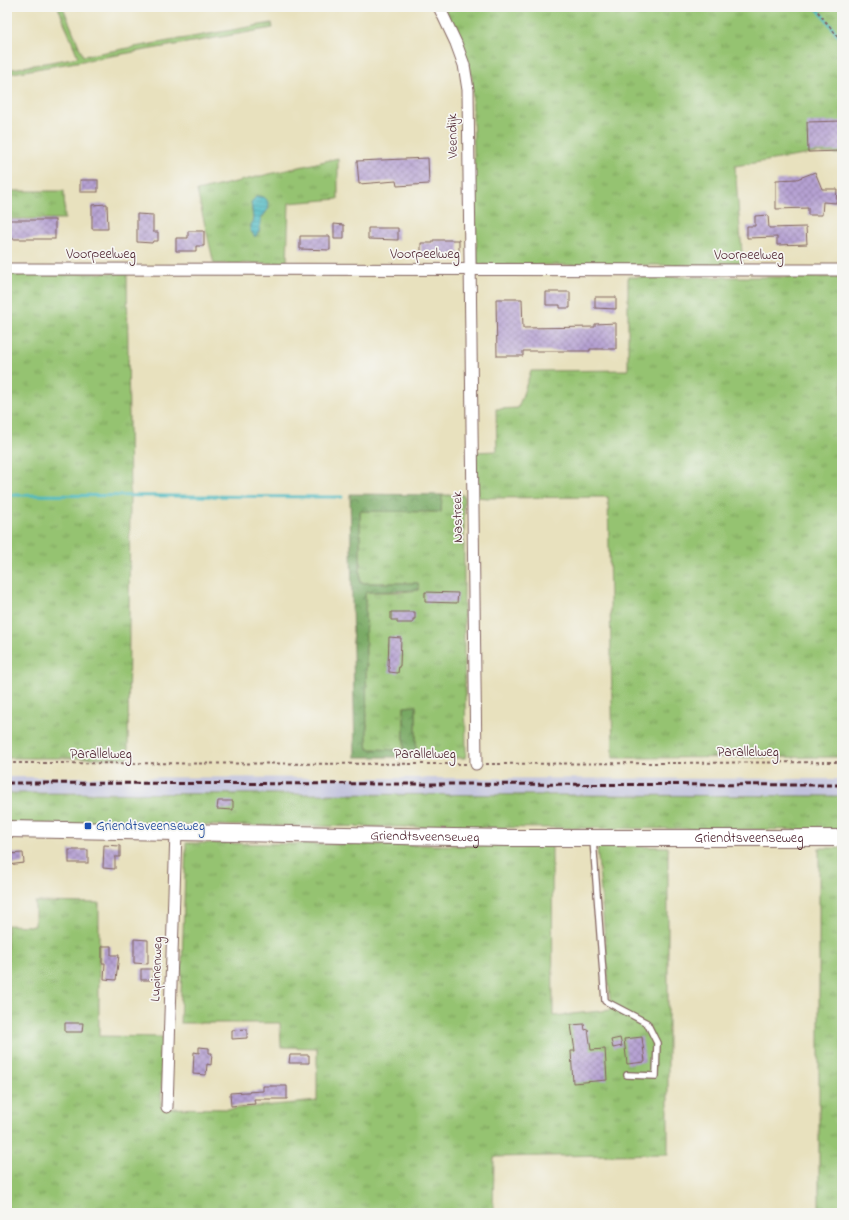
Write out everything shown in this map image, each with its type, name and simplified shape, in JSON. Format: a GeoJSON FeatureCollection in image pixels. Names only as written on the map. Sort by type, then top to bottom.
{"type":"FeatureCollection","features":[{"type":"Feature","properties":{"kind":"street","name":"Veendijk"},"geometry":{"type":"LineString","coordinates":[[439,7],[456,43],[464,65],[468,90],[469,269]]}},
{"type":"Feature","properties":{"kind":"street","name":"Voorpeelweg"},"geometry":{"type":"LineString","coordinates":[[7,269],[842,270]]}},
{"type":"Feature","properties":{"kind":"street","name":"Nastreek"},"geometry":{"type":"LineString","coordinates":[[469,269],[476,764]]}},
{"type":"Feature","properties":{"kind":"street","name":"Griendtsveenseweg"},"geometry":{"type":"LineString","coordinates":[[7,829],[492,838],[842,838]]}},
{"type":"Feature","properties":{"kind":"street","name":"Lupinenweg"},"geometry":{"type":"LineString","coordinates":[[167,1107],[176,832]]}},
{"type":"Feature","properties":{"kind":"lane"},"geometry":{"type":"LineString","coordinates":[[592,838],[605,1001],[647,1023],[657,1043],[656,1076],[627,1076]]}},
{"type":"Feature","properties":{"kind":"path"},"geometry":{"type":"LineString","coordinates":[[814,7],[842,42]]}},
{"type":"Feature","properties":{"kind":"path","name":"Parallelweg"},"geometry":{"type":"LineString","coordinates":[[7,763],[476,764],[842,762]]}},
{"type":"Feature","properties":{"kind":"shaded area"},"geometry":{"type":"Polygon","coordinates":[[[7,777],[842,779],[842,796],[7,793],[7,777]]]}},
{"type":"Feature","properties":{"kind":"green space"},"geometry":{"type":"Polygon","coordinates":[[[58,7],[63,7],[83,56],[272,23],[273,28],[7,74],[7,70],[78,57],[58,7]]]}},
{"type":"Feature","properties":{"kind":"green space"},"geometry":{"type":"Polygon","coordinates":[[[444,7],[842,7],[842,154],[817,153],[735,166],[743,265],[477,265],[472,78],[469,64],[444,7]]]}},
{"type":"Feature","properties":{"kind":"green space"},"geometry":{"type":"Polygon","coordinates":[[[338,158],[338,199],[289,203],[287,263],[214,264],[197,191],[338,158]],[[251,202],[253,218],[250,230],[259,232],[261,219],[269,208],[251,202]]]}},
{"type":"Feature","properties":{"kind":"green space"},"geometry":{"type":"Polygon","coordinates":[[[7,191],[64,191],[65,219],[7,219],[7,191]]]}},
{"type":"Feature","properties":{"kind":"green space"},"geometry":{"type":"Polygon","coordinates":[[[7,273],[127,273],[130,494],[128,758],[7,758],[7,273]]]}},
{"type":"Feature","properties":{"kind":"green space"},"geometry":{"type":"Polygon","coordinates":[[[628,277],[842,277],[842,757],[613,758],[608,497],[476,497],[475,452],[497,451],[496,409],[518,408],[531,371],[628,370],[628,277]]]}},
{"type":"Feature","properties":{"kind":"green space"},"geometry":{"type":"Polygon","coordinates":[[[350,494],[442,495],[441,512],[360,511],[360,583],[418,583],[419,590],[366,592],[365,595],[368,749],[404,750],[404,707],[416,706],[416,757],[355,757],[350,494]]]}},
{"type":"Feature","properties":{"kind":"green space"},"geometry":{"type":"Polygon","coordinates":[[[442,495],[464,495],[465,758],[416,757],[416,707],[404,707],[404,750],[368,749],[365,595],[366,592],[402,592],[419,590],[418,583],[360,583],[360,511],[441,512],[442,495]]]}},
{"type":"Feature","properties":{"kind":"green space"},"geometry":{"type":"Polygon","coordinates":[[[7,793],[842,796],[842,830],[7,824],[7,793]]]}},
{"type":"Feature","properties":{"kind":"green space"},"geometry":{"type":"Polygon","coordinates":[[[186,843],[552,846],[553,1016],[611,1010],[597,846],[668,847],[668,1154],[494,1157],[493,1213],[7,1213],[7,925],[35,926],[35,902],[99,903],[99,1036],[163,1037],[161,1108],[231,1109],[317,1101],[317,1048],[281,1047],[280,1023],[180,1023],[186,843]]]}},
{"type":"Feature","properties":{"kind":"green space"},"geometry":{"type":"Polygon","coordinates":[[[819,848],[842,848],[842,1213],[819,1213],[819,848]]]}},
{"type":"Feature","properties":{"kind":"water"},"geometry":{"type":"Polygon","coordinates":[[[257,196],[266,199],[269,208],[261,219],[259,232],[255,237],[250,230],[253,218],[251,202],[257,196]]]}},
{"type":"Feature","properties":{"kind":"building"},"geometry":{"type":"Polygon","coordinates":[[[842,121],[842,151],[808,152],[807,122],[842,121]]]}},
{"type":"Feature","properties":{"kind":"building"},"geometry":{"type":"Polygon","coordinates":[[[428,158],[429,184],[397,186],[396,181],[359,184],[357,161],[428,158]]]}},
{"type":"Feature","properties":{"kind":"building"},"geometry":{"type":"Polygon","coordinates":[[[815,172],[822,189],[837,189],[836,203],[823,202],[822,215],[808,215],[808,208],[776,209],[776,180],[797,179],[815,172]]]}},
{"type":"Feature","properties":{"kind":"building"},"geometry":{"type":"Polygon","coordinates":[[[80,180],[98,180],[98,192],[80,192],[80,180]]]}},
{"type":"Feature","properties":{"kind":"building"},"geometry":{"type":"Polygon","coordinates":[[[107,204],[108,229],[92,229],[92,205],[107,204]]]}},
{"type":"Feature","properties":{"kind":"building"},"geometry":{"type":"Polygon","coordinates":[[[137,214],[153,215],[153,232],[158,232],[158,241],[153,241],[152,243],[137,242],[137,214]]]}},
{"type":"Feature","properties":{"kind":"building"},"geometry":{"type":"Polygon","coordinates":[[[768,215],[769,228],[806,227],[807,244],[777,245],[777,237],[747,238],[747,226],[755,226],[755,216],[768,215]]]}},
{"type":"Feature","properties":{"kind":"building"},"geometry":{"type":"Polygon","coordinates":[[[7,220],[55,220],[55,239],[7,239],[7,220]]]}},
{"type":"Feature","properties":{"kind":"building"},"geometry":{"type":"Polygon","coordinates":[[[334,224],[344,225],[344,239],[334,239],[334,224]]]}},
{"type":"Feature","properties":{"kind":"building"},"geometry":{"type":"Polygon","coordinates":[[[368,228],[398,228],[398,240],[368,239],[368,228]]]}},
{"type":"Feature","properties":{"kind":"building"},"geometry":{"type":"Polygon","coordinates":[[[188,231],[204,231],[204,246],[196,246],[196,251],[176,251],[176,238],[188,238],[188,231]]]}},
{"type":"Feature","properties":{"kind":"building"},"geometry":{"type":"Polygon","coordinates":[[[300,236],[330,236],[330,250],[300,249],[300,236]]]}},
{"type":"Feature","properties":{"kind":"building"},"geometry":{"type":"Polygon","coordinates":[[[433,240],[459,240],[459,255],[421,255],[421,243],[433,243],[433,240]]]}},
{"type":"Feature","properties":{"kind":"building"},"geometry":{"type":"Polygon","coordinates":[[[546,292],[570,292],[570,308],[560,308],[560,305],[546,305],[546,292]]]}},
{"type":"Feature","properties":{"kind":"building"},"geometry":{"type":"Polygon","coordinates":[[[595,297],[616,297],[616,309],[595,308],[595,297]]]}},
{"type":"Feature","properties":{"kind":"building"},"geometry":{"type":"Polygon","coordinates":[[[496,299],[522,299],[523,328],[595,327],[595,324],[616,323],[616,349],[590,349],[590,351],[523,351],[523,356],[497,356],[496,299]]]}},
{"type":"Feature","properties":{"kind":"building"},"geometry":{"type":"Polygon","coordinates":[[[425,592],[458,593],[457,603],[425,602],[425,592]]]}},
{"type":"Feature","properties":{"kind":"building"},"geometry":{"type":"Polygon","coordinates":[[[391,612],[415,612],[415,619],[413,619],[413,623],[397,623],[397,620],[391,620],[391,612]]]}},
{"type":"Feature","properties":{"kind":"building"},"geometry":{"type":"Polygon","coordinates":[[[389,637],[401,638],[400,666],[398,673],[389,672],[389,637]]]}},
{"type":"Feature","properties":{"kind":"building"},"geometry":{"type":"Polygon","coordinates":[[[218,801],[233,801],[233,810],[217,809],[218,801]]]}},
{"type":"Feature","properties":{"kind":"building"},"geometry":{"type":"Polygon","coordinates":[[[104,845],[120,846],[120,857],[115,857],[115,869],[103,868],[104,845]]]}},
{"type":"Feature","properties":{"kind":"building"},"geometry":{"type":"Polygon","coordinates":[[[69,850],[88,850],[88,863],[69,863],[69,850]]]}},
{"type":"Feature","properties":{"kind":"building"},"geometry":{"type":"Polygon","coordinates":[[[23,853],[24,863],[7,865],[7,854],[23,853]]]}},
{"type":"Feature","properties":{"kind":"building"},"geometry":{"type":"Polygon","coordinates":[[[134,939],[148,940],[148,964],[134,963],[134,939]]]}},
{"type":"Feature","properties":{"kind":"building"},"geometry":{"type":"Polygon","coordinates":[[[102,946],[111,946],[111,955],[119,955],[116,980],[104,979],[105,963],[102,963],[102,946]]]}},
{"type":"Feature","properties":{"kind":"building"},"geometry":{"type":"Polygon","coordinates":[[[141,969],[153,969],[153,980],[141,980],[141,969]]]}},
{"type":"Feature","properties":{"kind":"building"},"geometry":{"type":"Polygon","coordinates":[[[65,1023],[83,1023],[82,1032],[65,1032],[65,1023]]]}},
{"type":"Feature","properties":{"kind":"building"},"geometry":{"type":"Polygon","coordinates":[[[584,1024],[585,1030],[588,1029],[591,1050],[605,1049],[607,1080],[573,1083],[571,1051],[575,1051],[571,1025],[584,1024]]]}},
{"type":"Feature","properties":{"kind":"building"},"geometry":{"type":"Polygon","coordinates":[[[247,1029],[247,1038],[232,1039],[232,1030],[247,1029]]]}},
{"type":"Feature","properties":{"kind":"building"},"geometry":{"type":"Polygon","coordinates":[[[642,1037],[645,1062],[627,1064],[624,1039],[642,1037]]]}},
{"type":"Feature","properties":{"kind":"building"},"geometry":{"type":"Polygon","coordinates":[[[620,1038],[622,1046],[613,1048],[611,1040],[620,1038]]]}},
{"type":"Feature","properties":{"kind":"building"},"geometry":{"type":"Polygon","coordinates":[[[199,1047],[209,1048],[209,1053],[212,1053],[211,1065],[207,1064],[206,1075],[193,1074],[194,1052],[199,1053],[199,1047]]]}},
{"type":"Feature","properties":{"kind":"building"},"geometry":{"type":"Polygon","coordinates":[[[290,1055],[309,1055],[309,1063],[289,1063],[290,1055]]]}},
{"type":"Feature","properties":{"kind":"building"},"geometry":{"type":"Polygon","coordinates":[[[263,1086],[287,1086],[287,1099],[254,1099],[255,1104],[231,1106],[230,1093],[263,1091],[263,1086]]]}},
{"type":"Feature","properties":{"kind":"waterway"},"geometry":{"type":"LineString","coordinates":[[816,7],[842,40]]}},
{"type":"Feature","properties":{"kind":"waterway"},"geometry":{"type":"LineString","coordinates":[[7,495],[342,497]]}},
{"type":"Feature","properties":{"kind":"railway"},"geometry":{"type":"LineString","coordinates":[[7,783],[842,785]]}},
{"type":"Feature","properties":{"kind":"place","name":"Griendtsveenseweg"},"geometry":{"type":"Point","coordinates":[88,826]}}]}
